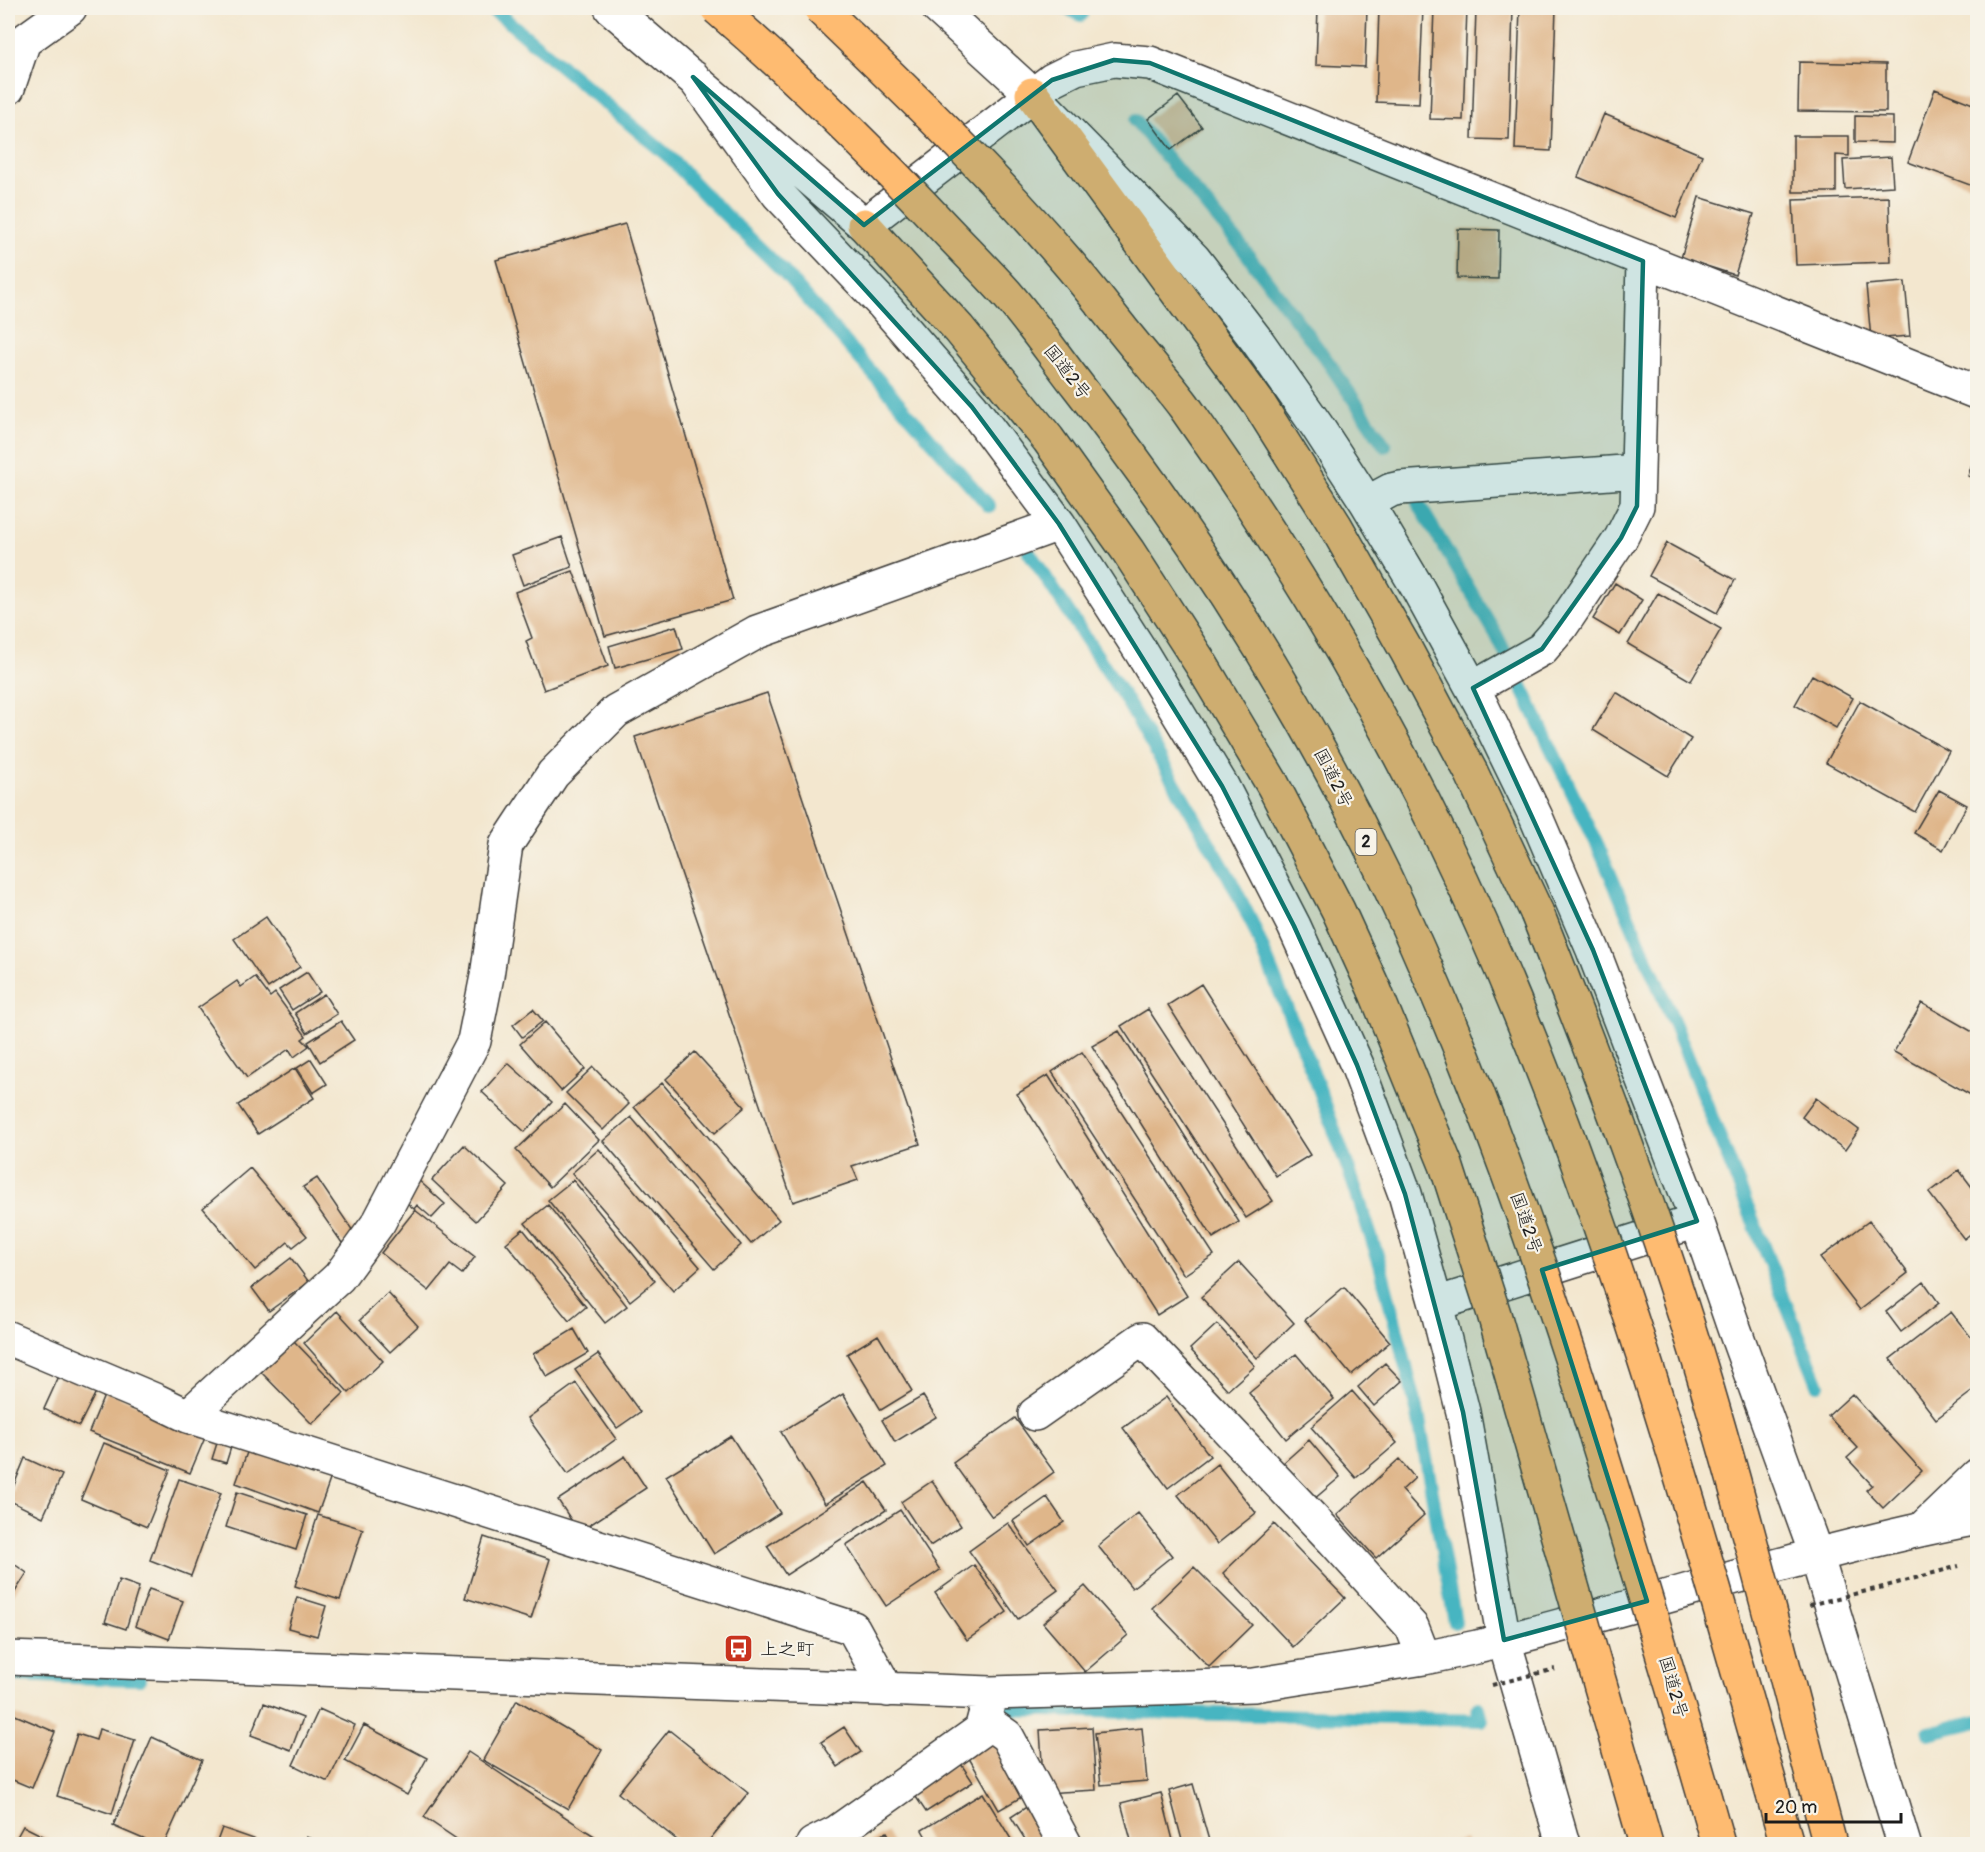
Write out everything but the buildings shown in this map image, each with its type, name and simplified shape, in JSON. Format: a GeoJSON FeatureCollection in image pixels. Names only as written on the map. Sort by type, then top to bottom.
{"type":"FeatureCollection","features":[{"type":"Feature","properties":{"kind":"highway","name":"国道2号"},"geometry":{"type":"LineString","coordinates":[[717,8],[766,50],[884,163],[1007,294],[1124,445],[1223,589],[1310,733],[1383,873],[1451,1026],[1522,1212],[1580,1384],[1667,1663],[1718,1845]]}},
{"type":"Feature","properties":{"kind":"highway"},"geometry":{"type":"LineString","coordinates":[[820,8],[934,118],[1064,257],[1181,403],[1279,546],[1369,697],[1444,844],[1513,999],[1586,1189],[1647,1367],[1787,1845]]}},
{"type":"Feature","properties":{"kind":"highway"},"geometry":{"type":"LineString","coordinates":[[1032,94],[1259,404],[1335,525],[1406,650],[1472,774],[1537,914],[1592,1052],[1650,1212],[1702,1369],[1752,1544],[1830,1845]]}},
{"type":"Feature","properties":{"kind":"highway"},"geometry":{"type":"LineString","coordinates":[[864,225],[959,329],[1048,439],[1128,551],[1201,664],[1273,785],[1338,910],[1396,1040],[1446,1165],[1494,1314],[1646,1845]]}},
{"type":"Feature","properties":{"kind":"street"},"geometry":{"type":"LineString","coordinates":[[8,88],[24,40],[70,8]]}},
{"type":"Feature","properties":{"kind":"street"},"geometry":{"type":"LineString","coordinates":[[611,8],[864,225],[1052,80],[1076,68],[1114,60],[1150,63],[1977,393]]}},
{"type":"Feature","properties":{"kind":"street"},"geometry":{"type":"LineString","coordinates":[[938,8],[1032,94],[1194,259],[1258,342],[1317,426],[1367,503],[1473,688],[1536,817],[1589,940],[1646,1084],[1816,1554],[1904,1845]]}},
{"type":"Feature","properties":{"kind":"street"},"geometry":{"type":"LineString","coordinates":[[693,77],[778,194],[881,302],[972,407],[1059,524],[1146,660],[1222,786],[1294,926],[1357,1065],[1405,1194],[1464,1412],[1504,1640],[1563,1845]]}},
{"type":"Feature","properties":{"kind":"street"},"geometry":{"type":"LineString","coordinates":[[1473,688],[1542,649],[1561,627],[1621,538],[1637,506],[1642,261]]}},
{"type":"Feature","properties":{"kind":"street"},"geometry":{"type":"LineString","coordinates":[[1367,503],[1391,490],[1400,488],[1638,471]]}},
{"type":"Feature","properties":{"kind":"street"},"geometry":{"type":"LineString","coordinates":[[188,1416],[339,1277],[379,1222],[474,1041],[487,976],[506,845],[553,774],[616,711],[756,632],[1059,524]]}},
{"type":"Feature","properties":{"kind":"street"},"geometry":{"type":"LineString","coordinates":[[1436,1304],[1697,1221]]}},
{"type":"Feature","properties":{"kind":"street"},"geometry":{"type":"LineString","coordinates":[[8,1338],[188,1416],[853,1628],[887,1690]]}},
{"type":"Feature","properties":{"kind":"street"},"geometry":{"type":"LineString","coordinates":[[1035,1414],[1142,1339],[1333,1540],[1412,1627],[1424,1659]]}},
{"type":"Feature","properties":{"kind":"street"},"geometry":{"type":"LineString","coordinates":[[1923,1528],[1977,1474]]}},
{"type":"Feature","properties":{"kind":"street"},"geometry":{"type":"LineString","coordinates":[[8,1658],[887,1690],[987,1707],[1254,1685],[1424,1659],[1504,1640],[1816,1554],[1923,1528],[1977,1518]]}},
{"type":"Feature","properties":{"kind":"street"},"geometry":{"type":"LineString","coordinates":[[813,1845],[837,1833],[981,1730],[987,1707]]}},
{"type":"Feature","properties":{"kind":"street"},"geometry":{"type":"LineString","coordinates":[[987,1707],[1007,1736],[1065,1845]]}},
{"type":"Feature","properties":{"kind":"path"},"geometry":{"type":"LineString","coordinates":[[1879,1588],[1966,1564]]}},
{"type":"Feature","properties":{"kind":"highlighted area"},"geometry":{"type":"Polygon","coordinates":[[[1114,60],[1150,63],[1643,261],[1637,506],[1621,538],[1542,649],[1473,688],[1593,950],[1697,1221],[1542,1270],[1647,1601],[1504,1640],[1463,1412],[1405,1194],[1357,1065],[1294,926],[1222,786],[1059,524],[972,407],[778,194],[693,77],[864,225],[1052,80],[1114,60]]]}},
{"type":"Feature","properties":{"kind":"waterway"},"geometry":{"type":"LineString","coordinates":[[489,8],[504,18],[668,156],[783,271],[989,506]]}},
{"type":"Feature","properties":{"kind":"waterway"},"geometry":{"type":"LineString","coordinates":[[1066,8],[1081,15]]}},
{"type":"Feature","properties":{"kind":"waterway"},"geometry":{"type":"LineString","coordinates":[[1136,121],[1241,246],[1331,366],[1385,446]]}},
{"type":"Feature","properties":{"kind":"waterway"},"geometry":{"type":"LineString","coordinates":[[1418,503],[1496,634],[1598,846],[1675,1025],[1818,1384]]}},
{"type":"Feature","properties":{"kind":"waterway"},"geometry":{"type":"LineString","coordinates":[[1029,552],[1125,698],[1229,877],[1252,923],[1317,1083],[1380,1264],[1418,1414],[1455,1622]]}},
{"type":"Feature","properties":{"kind":"waterway"},"geometry":{"type":"LineString","coordinates":[[8,1675],[140,1679]]}},
{"type":"Feature","properties":{"kind":"waterway"},"geometry":{"type":"LineString","coordinates":[[1000,1709],[1481,1720],[1478,1708]]}},
{"type":"Feature","properties":{"kind":"waterway"},"geometry":{"type":"LineString","coordinates":[[1929,1733],[1978,1721]]}},
{"type":"Feature","properties":{"kind":"place","name":"上之町"},"geometry":{"type":"Point","coordinates":[739,1649]}}]}
